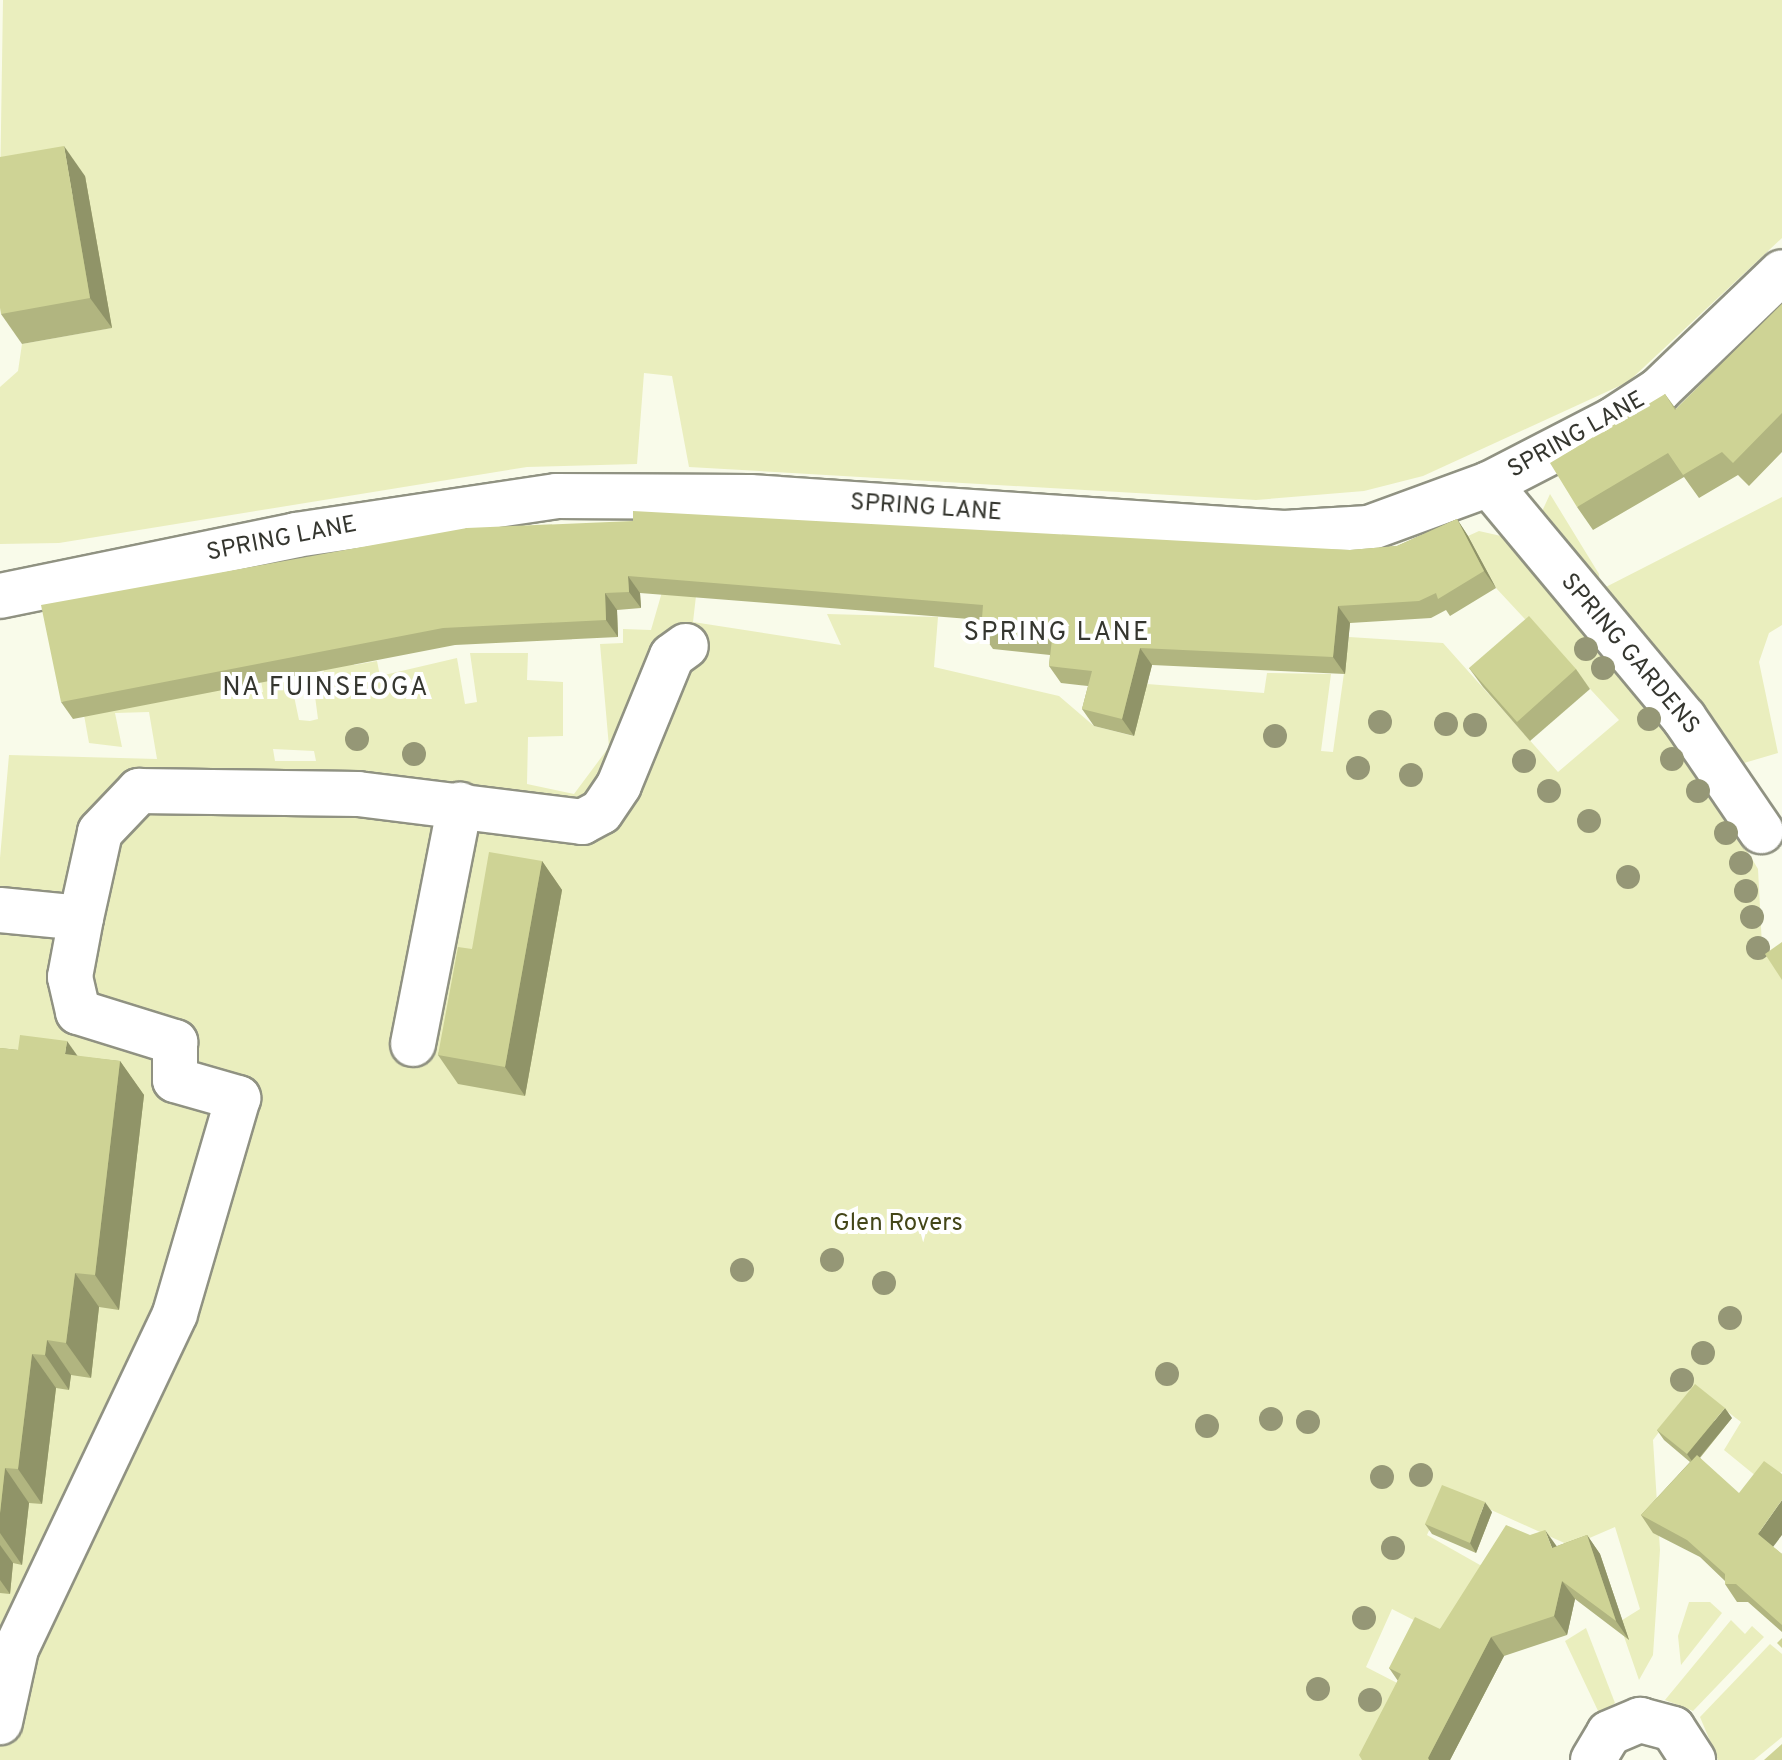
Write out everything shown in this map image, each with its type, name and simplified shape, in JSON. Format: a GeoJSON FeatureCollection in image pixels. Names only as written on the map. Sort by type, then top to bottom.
{"type":"FeatureCollection","features":[{"type":"Feature","properties":{"kind":"street","name":"SPRING LANE"},"geometry":{"type":"LineString","coordinates":[[0,596],[311,532],[556,496],[750,497],[1337,533],[1369,528],[1489,484],[1659,390],[1782,272]]}},
{"type":"Feature","properties":{"kind":"street","name":"SPRING GARDENS"},"geometry":{"type":"LineString","coordinates":[[1489,484],[1684,718],[1761,831]]}},
{"type":"Feature","properties":{"kind":"street"},"geometry":{"type":"LineString","coordinates":[[0,1722],[4,1670],[175,1314],[238,1098],[175,1080],[175,1042],[78,1012],[70,977],[100,832],[139,791],[358,794],[582,822],[601,812],[619,785],[672,656],[686,646]]}},
{"type":"Feature","properties":{"kind":"street"},"geometry":{"type":"LineString","coordinates":[[413,1044],[460,805]]}},
{"type":"Feature","properties":{"kind":"street"},"geometry":{"type":"LineString","coordinates":[[0,910],[81,918]]}},
{"type":"Feature","properties":{"kind":"street"},"geometry":{"type":"LineString","coordinates":[[1593,1760],[1609,1733],[1640,1720],[1673,1729],[1693,1760]]}},
{"type":"Feature","properties":{"kind":"green space"},"geometry":{"type":"Polygon","coordinates":[[[3,0],[1782,0],[1782,238],[1628,382],[1423,476],[1364,491],[1256,500],[689,467],[672,376],[644,373],[637,464],[527,467],[59,543],[0,544],[0,387],[18,371],[22,344],[111,328],[0,191],[3,0]]]}},
{"type":"Feature","properties":{"kind":"green space"},"geometry":{"type":"Polygon","coordinates":[[[1550,494],[1599,574],[1600,590],[1782,497],[1782,625],[1769,633],[1759,662],[1778,753],[1744,763],[1539,518],[1550,494]]]}},
{"type":"Feature","properties":{"kind":"green space","name":"Glen Rovers"},"geometry":{"type":"Polygon","coordinates":[[[1479,531],[1501,536],[1688,752],[1758,869],[1762,946],[1782,979],[1782,1472],[1762,1481],[1724,1450],[1741,1422],[1694,1386],[1653,1440],[1660,1550],[1653,1655],[1639,1680],[1619,1622],[1640,1609],[1615,1527],[1571,1546],[1447,1490],[1427,1535],[1480,1565],[1488,1562],[1453,1640],[1392,1609],[1366,1667],[1440,1705],[1414,1760],[0,1760],[0,858],[9,755],[157,759],[149,712],[115,713],[122,747],[89,743],[84,715],[223,688],[226,698],[263,692],[257,658],[273,680],[290,677],[299,720],[310,721],[318,719],[313,681],[325,678],[319,646],[349,641],[354,665],[377,661],[380,676],[457,658],[465,704],[477,702],[470,653],[528,653],[527,680],[563,682],[563,736],[528,737],[527,784],[574,794],[609,747],[600,644],[623,643],[623,629],[651,630],[662,592],[696,596],[693,622],[841,645],[827,614],[938,617],[934,667],[1059,696],[1094,726],[1133,736],[1147,684],[1264,693],[1267,673],[1331,674],[1321,751],[1333,752],[1349,637],[1443,643],[1558,772],[1619,720],[1496,588],[1468,536],[1479,531]],[[273,749],[275,761],[316,761],[314,751],[273,749]]]}},
{"type":"Feature","properties":{"kind":"green space"},"geometry":{"type":"Polygon","coordinates":[[[1689,1602],[1710,1602],[1722,1613],[1681,1665],[1678,1636],[1689,1602]]]}},
{"type":"Feature","properties":{"kind":"green space"},"geometry":{"type":"Polygon","coordinates":[[[1731,1620],[1745,1634],[1752,1626],[1764,1637],[1693,1711],[1665,1700],[1731,1620]]]}},
{"type":"Feature","properties":{"kind":"green space"},"geometry":{"type":"Polygon","coordinates":[[[1586,1628],[1615,1703],[1600,1715],[1565,1641],[1586,1628]]]}},
{"type":"Feature","properties":{"kind":"green space"},"geometry":{"type":"Polygon","coordinates":[[[1770,1644],[1782,1654],[1782,1737],[1754,1760],[1718,1760],[1700,1717],[1770,1644]]]}},
{"type":"Feature","properties":{"kind":"building"},"geometry":{"type":"Polygon","coordinates":[[[64,146],[90,298],[1,314],[0,157],[64,146]]]}},
{"type":"Feature","properties":{"kind":"building"},"geometry":{"type":"Polygon","coordinates":[[[1782,304],[1782,413],[1733,463],[1722,452],[1683,475],[1668,453],[1577,507],[1550,463],[1665,394],[1675,410],[1782,304]]]}},
{"type":"Feature","properties":{"kind":"building"},"geometry":{"type":"Polygon","coordinates":[[[633,511],[1350,550],[1397,546],[1457,519],[1484,571],[1438,599],[1436,593],[1419,601],[1338,606],[1333,657],[1140,648],[1122,719],[1082,709],[1092,671],[1049,666],[1052,639],[981,632],[983,605],[628,576],[629,592],[605,593],[606,620],[443,628],[61,702],[41,605],[467,528],[633,521],[633,511]]]}},
{"type":"Feature","properties":{"kind":"building"},"geometry":{"type":"Polygon","coordinates":[[[1529,616],[1576,669],[1517,722],[1469,668],[1529,616]]]}},
{"type":"Feature","properties":{"kind":"building"},"geometry":{"type":"Polygon","coordinates":[[[489,852],[542,861],[505,1067],[438,1055],[458,947],[472,949],[489,852]]]}},
{"type":"Feature","properties":{"kind":"building"},"geometry":{"type":"Polygon","coordinates":[[[1782,942],[1782,980],[1765,954],[1782,942]]]}},
{"type":"Feature","properties":{"kind":"building"},"geometry":{"type":"Polygon","coordinates":[[[20,1035],[67,1041],[65,1054],[120,1061],[95,1275],[75,1273],[66,1343],[47,1340],[45,1355],[32,1354],[18,1469],[5,1468],[0,1513],[0,1048],[18,1050],[20,1035]]]}},
{"type":"Feature","properties":{"kind":"building"},"geometry":{"type":"Polygon","coordinates":[[[1695,1384],[1725,1408],[1687,1454],[1657,1430],[1695,1384]]]}},
{"type":"Feature","properties":{"kind":"building"},"geometry":{"type":"Polygon","coordinates":[[[1697,1455],[1739,1493],[1764,1461],[1782,1474],[1782,1500],[1758,1534],[1782,1554],[1782,1625],[1736,1584],[1725,1584],[1725,1574],[1687,1540],[1641,1515],[1697,1455]]]}},
{"type":"Feature","properties":{"kind":"building"},"geometry":{"type":"Polygon","coordinates":[[[1442,1485],[1485,1502],[1470,1543],[1425,1524],[1442,1485]]]}},
{"type":"Feature","properties":{"kind":"building"},"geometry":{"type":"Polygon","coordinates":[[[1506,1525],[1530,1535],[1545,1530],[1552,1548],[1587,1535],[1616,1621],[1562,1581],[1554,1616],[1491,1637],[1429,1760],[1362,1760],[1359,1755],[1401,1674],[1389,1668],[1415,1617],[1440,1629],[1506,1525]]]}},
{"type":"Feature","properties":{"kind":"building"},"geometry":{"type":"Polygon","coordinates":[[[1782,1744],[1782,1760],[1764,1760],[1782,1744]]]}},
{"type":"Feature","properties":{"kind":"district","name":"SPRING LANE"},"geometry":{"type":"Point","coordinates":[1057,634]}},
{"type":"Feature","properties":{"kind":"district","name":"NA FUINSEOGA"},"geometry":{"type":"Point","coordinates":[326,689]}}]}
